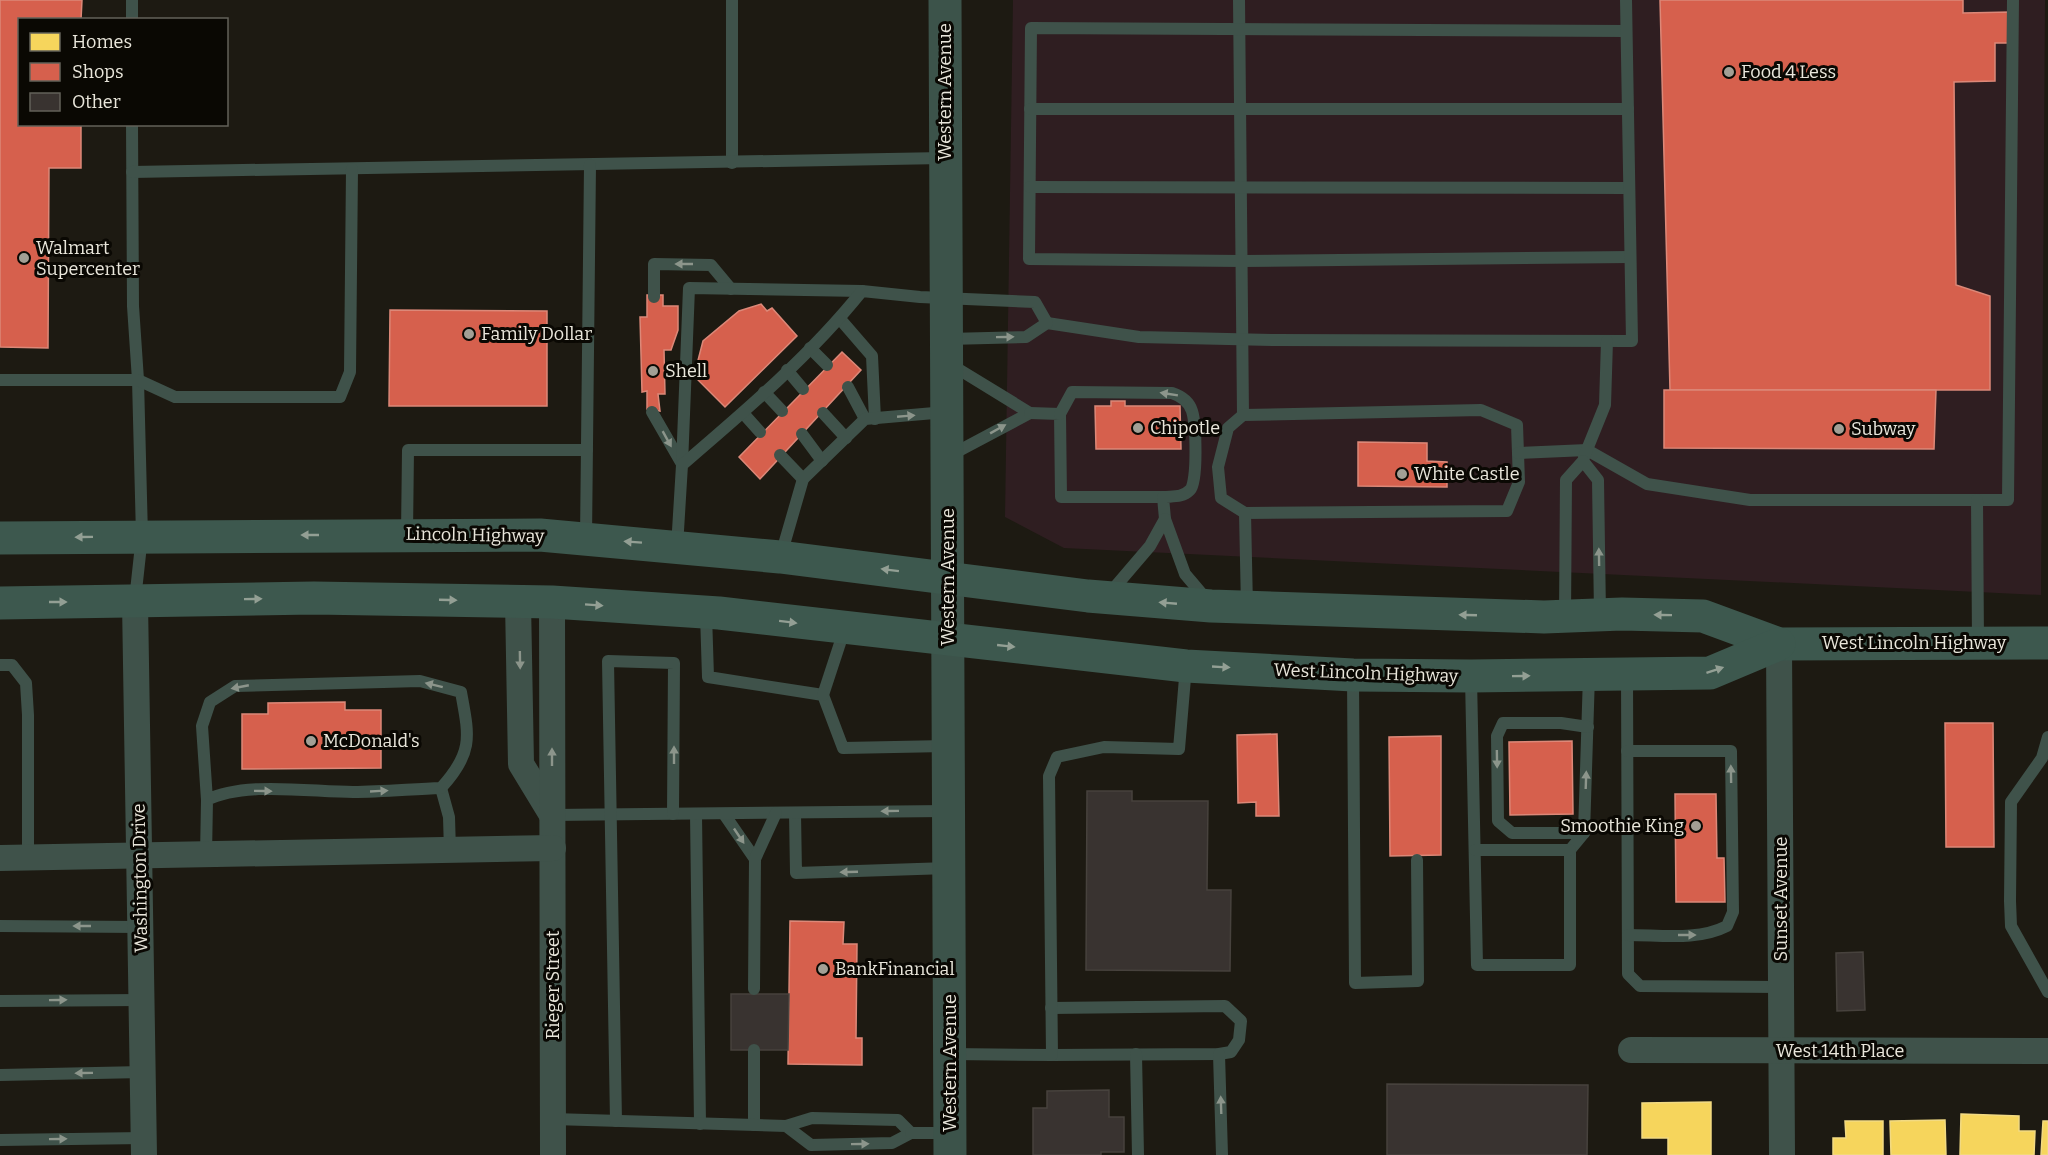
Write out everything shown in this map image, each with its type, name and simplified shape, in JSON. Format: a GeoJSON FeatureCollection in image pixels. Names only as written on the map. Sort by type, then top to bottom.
{"type":"FeatureCollection","features":[{"type":"Feature","properties":{"kind":"main road","name":"Western Avenue"},"geometry":{"type":"LineString","coordinates":[[945,0],[950,1144]]}},
{"type":"Feature","properties":{"kind":"main road","name":"Lincoln Highway"},"geometry":{"type":"LineString","coordinates":[[0,538],[540,535],[780,557],[948,578]]}},
{"type":"Feature","properties":{"kind":"main road","name":"West Lincoln Highway"},"geometry":{"type":"LineString","coordinates":[[948,578],[1106,597],[1247,608],[1565,616],[1703,616],[1779,644],[2048,643]]}},
{"type":"Feature","properties":{"kind":"main road"},"geometry":{"type":"LineString","coordinates":[[0,603],[314,598],[552,602],[706,612],[948,640]]}},
{"type":"Feature","properties":{"kind":"main road","name":"West Lincoln Highway"},"geometry":{"type":"LineString","coordinates":[[948,640],[1186,666],[1353,675],[1471,676],[1710,673],[1779,644]]}},
{"type":"Feature","properties":{"kind":"street","name":"Washington Drive"},"geometry":{"type":"LineString","coordinates":[[135,602],[144,1147]]}},
{"type":"Feature","properties":{"kind":"street","name":"Rieger Street"},"geometry":{"type":"LineString","coordinates":[[518,602],[522,764],[552,815]]}},
{"type":"Feature","properties":{"kind":"street","name":"Rieger Street"},"geometry":{"type":"LineString","coordinates":[[552,602],[553,1155]]}},
{"type":"Feature","properties":{"kind":"street","name":"Sunset Avenue"},"geometry":{"type":"LineString","coordinates":[[1779,644],[1782,1155]]}},
{"type":"Feature","properties":{"kind":"street"},"geometry":{"type":"LineString","coordinates":[[0,858],[139,858],[553,849]]}},
{"type":"Feature","properties":{"kind":"street","name":"West 14th Place"},"geometry":{"type":"LineString","coordinates":[[1631,1050],[2048,1051]]}},
{"type":"Feature","properties":{"kind":"lane"},"geometry":{"type":"LineString","coordinates":[[132,0],[132,18]]}},
{"type":"Feature","properties":{"kind":"lane"},"geometry":{"type":"LineString","coordinates":[[732,0],[732,163]]}},
{"type":"Feature","properties":{"kind":"lane"},"geometry":{"type":"LineString","coordinates":[[1239,0],[1243,415]]}},
{"type":"Feature","properties":{"kind":"lane"},"geometry":{"type":"LineString","coordinates":[[946,350],[1026,337],[1047,323],[1140,337],[1632,340],[1626,0]]}},
{"type":"Feature","properties":{"kind":"lane"},"geometry":{"type":"LineString","coordinates":[[1518,453],[1585,456],[1647,484],[1750,500],[2008,500],[2013,0]]}},
{"type":"Feature","properties":{"kind":"lane"},"geometry":{"type":"LineString","coordinates":[[1626,31],[1031,28],[1029,259],[1242,261],[1630,257]]}},
{"type":"Feature","properties":{"kind":"lane"},"geometry":{"type":"LineString","coordinates":[[1030,110],[1628,109]]}},
{"type":"Feature","properties":{"kind":"lane"},"geometry":{"type":"LineString","coordinates":[[132,126],[133,306],[138,380],[142,536],[135,602]]}},
{"type":"Feature","properties":{"kind":"lane"},"geometry":{"type":"LineString","coordinates":[[132,172],[946,158]]}},
{"type":"Feature","properties":{"kind":"lane"},"geometry":{"type":"LineString","coordinates":[[586,538],[590,165]]}},
{"type":"Feature","properties":{"kind":"lane"},"geometry":{"type":"LineString","coordinates":[[0,380],[138,380],[176,397],[340,397],[350,372],[352,169]]}},
{"type":"Feature","properties":{"kind":"lane"},"geometry":{"type":"LineString","coordinates":[[1030,187],[1629,188]]}},
{"type":"Feature","properties":{"kind":"lane"},"geometry":{"type":"LineString","coordinates":[[654,297],[654,264],[711,265],[731,289]]}},
{"type":"Feature","properties":{"kind":"lane"},"geometry":{"type":"LineString","coordinates":[[677,547],[689,288],[862,291],[1035,302],[1047,323]]}},
{"type":"Feature","properties":{"kind":"lane"},"geometry":{"type":"LineString","coordinates":[[682,465],[743,413],[840,319],[862,291]]}},
{"type":"Feature","properties":{"kind":"lane"},"geometry":{"type":"LineString","coordinates":[[840,319],[872,356],[870,419]]}},
{"type":"Feature","properties":{"kind":"lane"},"geometry":{"type":"LineString","coordinates":[[1565,616],[1566,480],[1585,456],[1605,405],[1607,340]]}},
{"type":"Feature","properties":{"kind":"lane"},"geometry":{"type":"LineString","coordinates":[[810,348],[826,365]]}},
{"type":"Feature","properties":{"kind":"lane"},"geometry":{"type":"LineString","coordinates":[[946,350],[1030,413]]}},
{"type":"Feature","properties":{"kind":"lane"},"geometry":{"type":"LineString","coordinates":[[787,370],[803,389]]}},
{"type":"Feature","properties":{"kind":"lane"},"geometry":{"type":"LineString","coordinates":[[848,387],[870,419]]}},
{"type":"Feature","properties":{"kind":"lane"},"geometry":{"type":"LineString","coordinates":[[764,392],[782,411]]}},
{"type":"Feature","properties":{"kind":"lane"},"geometry":{"type":"LineString","coordinates":[[1072,392],[1172,393],[1184,398],[1192,410],[1196,478],[1192,489],[1182,496],[1163,497],[1061,497],[1060,414],[1072,392]]}},
{"type":"Feature","properties":{"kind":"lane"},"geometry":{"type":"LineString","coordinates":[[1481,410],[1517,425],[1518,453],[1519,482],[1507,511],[1245,513],[1221,498],[1218,467],[1228,428],[1243,415],[1481,410]]}},
{"type":"Feature","properties":{"kind":"lane"},"geometry":{"type":"LineString","coordinates":[[652,412],[682,465]]}},
{"type":"Feature","properties":{"kind":"lane"},"geometry":{"type":"LineString","coordinates":[[780,557],[803,479],[846,438],[870,419],[947,412]]}},
{"type":"Feature","properties":{"kind":"lane"},"geometry":{"type":"LineString","coordinates":[[743,413],[760,432]]}},
{"type":"Feature","properties":{"kind":"lane"},"geometry":{"type":"LineString","coordinates":[[823,413],[846,438]]}},
{"type":"Feature","properties":{"kind":"lane"},"geometry":{"type":"LineString","coordinates":[[947,457],[1030,413],[1060,414]]}},
{"type":"Feature","properties":{"kind":"lane"},"geometry":{"type":"LineString","coordinates":[[802,434],[822,461]]}},
{"type":"Feature","properties":{"kind":"lane"},"geometry":{"type":"LineString","coordinates":[[407,534],[408,450],[587,450]]}},
{"type":"Feature","properties":{"kind":"lane"},"geometry":{"type":"LineString","coordinates":[[780,455],[803,479]]}},
{"type":"Feature","properties":{"kind":"lane"},"geometry":{"type":"LineString","coordinates":[[1585,456],[1598,480],[1600,615]]}},
{"type":"Feature","properties":{"kind":"lane"},"geometry":{"type":"LineString","coordinates":[[1163,497],[1165,519],[1185,574],[1211,606]]}},
{"type":"Feature","properties":{"kind":"lane"},"geometry":{"type":"LineString","coordinates":[[1977,500],[1978,643]]}},
{"type":"Feature","properties":{"kind":"lane"},"geometry":{"type":"LineString","coordinates":[[1245,513],[1247,608]]}},
{"type":"Feature","properties":{"kind":"lane"},"geometry":{"type":"LineString","coordinates":[[1106,597],[1150,546],[1165,519]]}},
{"type":"Feature","properties":{"kind":"lane"},"geometry":{"type":"LineString","coordinates":[[706,612],[708,677],[823,695]]}},
{"type":"Feature","properties":{"kind":"lane"},"geometry":{"type":"LineString","coordinates":[[845,628],[823,695],[843,748],[948,746]]}},
{"type":"Feature","properties":{"kind":"lane"},"geometry":{"type":"LineString","coordinates":[[616,1121],[608,661],[674,663],[673,814]]}},
{"type":"Feature","properties":{"kind":"lane"},"geometry":{"type":"LineString","coordinates":[[0,665],[12,665],[26,683],[28,858]]}},
{"type":"Feature","properties":{"kind":"lane"},"geometry":{"type":"LineString","coordinates":[[1052,1055],[1049,776],[1057,757],[1095,749],[1179,749],[1186,666]]}},
{"type":"Feature","properties":{"kind":"lane"},"geometry":{"type":"LineString","coordinates":[[1627,674],[1629,974],[1640,986],[1782,987]]}},
{"type":"Feature","properties":{"kind":"lane"},"geometry":{"type":"LineString","coordinates":[[1353,675],[1355,983],[1418,981],[1417,860]]}},
{"type":"Feature","properties":{"kind":"lane"},"geometry":{"type":"LineString","coordinates":[[1471,676],[1477,965],[1570,965],[1570,850],[1584,833],[1588,675]]}},
{"type":"Feature","properties":{"kind":"lane"},"geometry":{"type":"LineString","coordinates":[[206,856],[207,800],[202,726],[210,702],[235,686],[420,681],[461,692],[469,736],[459,768],[441,788],[356,792],[245,790],[218,794],[207,800]]}},
{"type":"Feature","properties":{"kind":"lane"},"geometry":{"type":"LineString","coordinates":[[1584,833],[1512,833],[1498,821],[1497,736],[1503,723],[1561,723],[1588,727]]}},
{"type":"Feature","properties":{"kind":"lane"},"geometry":{"type":"LineString","coordinates":[[2048,737],[2042,758],[2011,802],[2010,901],[2011,926],[2048,992]]}},
{"type":"Feature","properties":{"kind":"lane"},"geometry":{"type":"LineString","coordinates":[[1627,751],[1731,751],[1732,912],[1727,926],[1714,932],[1696,935],[1628,935]]}},
{"type":"Feature","properties":{"kind":"lane"},"geometry":{"type":"LineString","coordinates":[[441,788],[450,817],[450,851]]}},
{"type":"Feature","properties":{"kind":"lane"},"geometry":{"type":"LineString","coordinates":[[552,815],[949,811]]}},
{"type":"Feature","properties":{"kind":"lane"},"geometry":{"type":"LineString","coordinates":[[754,989],[754,859],[776,813]]}},
{"type":"Feature","properties":{"kind":"lane"},"geometry":{"type":"LineString","coordinates":[[795,813],[795,873],[949,868]]}},
{"type":"Feature","properties":{"kind":"lane"},"geometry":{"type":"LineString","coordinates":[[696,814],[700,1125]]}},
{"type":"Feature","properties":{"kind":"lane"},"geometry":{"type":"LineString","coordinates":[[724,814],[754,859]]}},
{"type":"Feature","properties":{"kind":"lane"},"geometry":{"type":"LineString","coordinates":[[1475,850],[1570,850]]}},
{"type":"Feature","properties":{"kind":"lane"},"geometry":{"type":"LineString","coordinates":[[0,926],[140,927]]}},
{"type":"Feature","properties":{"kind":"lane"},"geometry":{"type":"LineString","coordinates":[[0,1001],[142,1000]]}},
{"type":"Feature","properties":{"kind":"lane"},"geometry":{"type":"LineString","coordinates":[[950,1054],[1219,1054],[1231,1052],[1239,1040],[1241,1022],[1225,1006],[1052,1008]]}},
{"type":"Feature","properties":{"kind":"lane"},"geometry":{"type":"LineString","coordinates":[[754,1050],[754,1125]]}},
{"type":"Feature","properties":{"kind":"lane"},"geometry":{"type":"LineString","coordinates":[[1136,1054],[1138,1155]]}},
{"type":"Feature","properties":{"kind":"lane"},"geometry":{"type":"LineString","coordinates":[[1219,1054],[1222,1155]]}},
{"type":"Feature","properties":{"kind":"lane"},"geometry":{"type":"LineString","coordinates":[[0,1075],[143,1072]]}},
{"type":"Feature","properties":{"kind":"lane"},"geometry":{"type":"LineString","coordinates":[[553,1119],[786,1126],[812,1118],[898,1120],[911,1133],[950,1144]]}},
{"type":"Feature","properties":{"kind":"lane"},"geometry":{"type":"LineString","coordinates":[[786,1126],[811,1145],[892,1143],[911,1133]]}},
{"type":"Feature","properties":{"kind":"lane"},"geometry":{"type":"LineString","coordinates":[[0,1140],[144,1147]]}},
{"type":"Feature","properties":{"kind":"shaded area"},"geometry":{"type":"Polygon","coordinates":[[[1013,0],[2045,0],[2041,595],[1064,548],[1005,517],[1013,0]]]}},
{"type":"Feature","properties":{"kind":"building: Homes"},"geometry":{"type":"Polygon","coordinates":[[[1711,1102],[1711,1155],[1668,1155],[1668,1138],[1642,1138],[1642,1103],[1711,1102]]]}},
{"type":"Feature","properties":{"kind":"building: Homes"},"geometry":{"type":"Polygon","coordinates":[[[1961,1114],[2019,1116],[2019,1131],[2035,1131],[2034,1155],[1960,1155],[1961,1114]]]}},
{"type":"Feature","properties":{"kind":"building: Homes"},"geometry":{"type":"Polygon","coordinates":[[[1945,1120],[1946,1155],[1891,1155],[1890,1121],[1945,1120]]]}},
{"type":"Feature","properties":{"kind":"building: Homes"},"geometry":{"type":"Polygon","coordinates":[[[1845,1121],[1883,1121],[1883,1155],[1833,1155],[1833,1138],[1846,1138],[1845,1121]]]}},
{"type":"Feature","properties":{"kind":"building: Homes"},"geometry":{"type":"Polygon","coordinates":[[[2043,1121],[2048,1121],[2048,1155],[2041,1155],[2043,1121]]]}},
{"type":"Feature","properties":{"kind":"building: Shops","name":"Walmart Supercenter"},"geometry":{"type":"Polygon","coordinates":[[[0,0],[82,0],[81,18],[18,18],[18,126],[81,126],[81,168],[49,168],[48,348],[0,347],[0,0]]]}},
{"type":"Feature","properties":{"kind":"building: Shops"},"geometry":{"type":"Polygon","coordinates":[[[1660,0],[1963,0],[1963,13],[2010,12],[2010,43],[1995,43],[1995,81],[1954,82],[1956,285],[1990,296],[1990,390],[1670,390],[1660,0]]]}},
{"type":"Feature","properties":{"kind":"building: Shops","name":"Shell"},"geometry":{"type":"Polygon","coordinates":[[[647,295],[663,295],[663,306],[678,306],[678,330],[671,350],[664,350],[665,394],[658,394],[660,411],[647,409],[647,391],[642,392],[640,317],[647,317],[647,295]]]}},
{"type":"Feature","properties":{"kind":"building: Shops","name":"Shell"},"geometry":{"type":"Polygon","coordinates":[[[761,304],[767,311],[772,308],[797,336],[725,407],[697,379],[700,374],[696,368],[703,341],[739,311],[761,304]]]}},
{"type":"Feature","properties":{"kind":"building: Shops","name":"Family Dollar"},"geometry":{"type":"Polygon","coordinates":[[[390,310],[547,311],[547,406],[389,406],[390,310]]]}},
{"type":"Feature","properties":{"kind":"building: Shops"},"geometry":{"type":"Polygon","coordinates":[[[842,352],[861,370],[760,479],[739,457],[842,352]]]}},
{"type":"Feature","properties":{"kind":"building: Shops"},"geometry":{"type":"Polygon","coordinates":[[[1664,390],[1936,390],[1934,449],[1664,448],[1664,390]]]}},
{"type":"Feature","properties":{"kind":"building: Shops","name":"Chipotle"},"geometry":{"type":"Polygon","coordinates":[[[1111,401],[1125,401],[1125,406],[1180,406],[1181,449],[1096,449],[1095,406],[1111,406],[1111,401]]]}},
{"type":"Feature","properties":{"kind":"building: Shops","name":"White Castle"},"geometry":{"type":"Polygon","coordinates":[[[1358,442],[1427,443],[1427,461],[1447,462],[1447,487],[1358,486],[1358,442]]]}},
{"type":"Feature","properties":{"kind":"building: Shops","name":"McDonald's"},"geometry":{"type":"Polygon","coordinates":[[[345,702],[345,710],[381,710],[381,768],[242,769],[242,714],[268,714],[268,703],[345,702]]]}},
{"type":"Feature","properties":{"kind":"building: Shops"},"geometry":{"type":"Polygon","coordinates":[[[1945,723],[1993,723],[1994,847],[1946,847],[1945,723]]]}},
{"type":"Feature","properties":{"kind":"building: Shops"},"geometry":{"type":"Polygon","coordinates":[[[1277,734],[1279,816],[1256,816],[1256,802],[1238,803],[1237,735],[1277,734]]]}},
{"type":"Feature","properties":{"kind":"building: Shops"},"geometry":{"type":"Polygon","coordinates":[[[1441,736],[1441,855],[1390,856],[1389,737],[1441,736]]]}},
{"type":"Feature","properties":{"kind":"building: Shops"},"geometry":{"type":"Polygon","coordinates":[[[1572,741],[1573,814],[1510,815],[1509,742],[1572,741]]]}},
{"type":"Feature","properties":{"kind":"building: Shops","name":"Smoothie King"},"geometry":{"type":"Polygon","coordinates":[[[1675,794],[1716,794],[1717,858],[1724,858],[1725,902],[1676,902],[1675,794]]]}},
{"type":"Feature","properties":{"kind":"building: Shops","name":"BankFinancial"},"geometry":{"type":"Polygon","coordinates":[[[790,921],[844,922],[843,944],[857,944],[856,1038],[862,1038],[862,1065],[788,1064],[790,921]]]}},
{"type":"Feature","properties":{"kind":"building: Other"},"geometry":{"type":"Polygon","coordinates":[[[1087,791],[1132,791],[1132,801],[1208,801],[1207,890],[1231,890],[1230,971],[1086,970],[1087,791]]]}},
{"type":"Feature","properties":{"kind":"building: Other"},"geometry":{"type":"Polygon","coordinates":[[[1863,952],[1865,1010],[1837,1011],[1836,953],[1863,952]]]}},
{"type":"Feature","properties":{"kind":"building: Other"},"geometry":{"type":"Polygon","coordinates":[[[731,994],[789,994],[788,1050],[731,1050],[731,994]]]}},
{"type":"Feature","properties":{"kind":"building: Other"},"geometry":{"type":"Polygon","coordinates":[[[1387,1084],[1588,1085],[1587,1155],[1387,1155],[1387,1084]]]}},
{"type":"Feature","properties":{"kind":"building: Other"},"geometry":{"type":"Polygon","coordinates":[[[1109,1090],[1109,1117],[1124,1117],[1124,1152],[1101,1152],[1101,1155],[1033,1155],[1033,1108],[1047,1108],[1047,1091],[1109,1090]]]}},
{"type":"Feature","properties":{"kind":"place","name":"Food 4 Less"},"geometry":{"type":"Point","coordinates":[1729,72]}},
{"type":"Feature","properties":{"kind":"place","name":"Walmart Supercenter"},"geometry":{"type":"Point","coordinates":[24,258]}},
{"type":"Feature","properties":{"kind":"place","name":"Family Dollar"},"geometry":{"type":"Point","coordinates":[469,334]}},
{"type":"Feature","properties":{"kind":"place","name":"Shell"},"geometry":{"type":"Point","coordinates":[653,371]}},
{"type":"Feature","properties":{"kind":"place","name":"Chipotle"},"geometry":{"type":"Point","coordinates":[1138,428]}},
{"type":"Feature","properties":{"kind":"place","name":"Subway"},"geometry":{"type":"Point","coordinates":[1839,429]}},
{"type":"Feature","properties":{"kind":"place","name":"White Castle"},"geometry":{"type":"Point","coordinates":[1402,474]}},
{"type":"Feature","properties":{"kind":"place","name":"McDonald's"},"geometry":{"type":"Point","coordinates":[311,741]}},
{"type":"Feature","properties":{"kind":"place","name":"Smoothie King"},"geometry":{"type":"Point","coordinates":[1696,826]}},
{"type":"Feature","properties":{"kind":"place","name":"BankFinancial"},"geometry":{"type":"Point","coordinates":[823,969]}}]}
